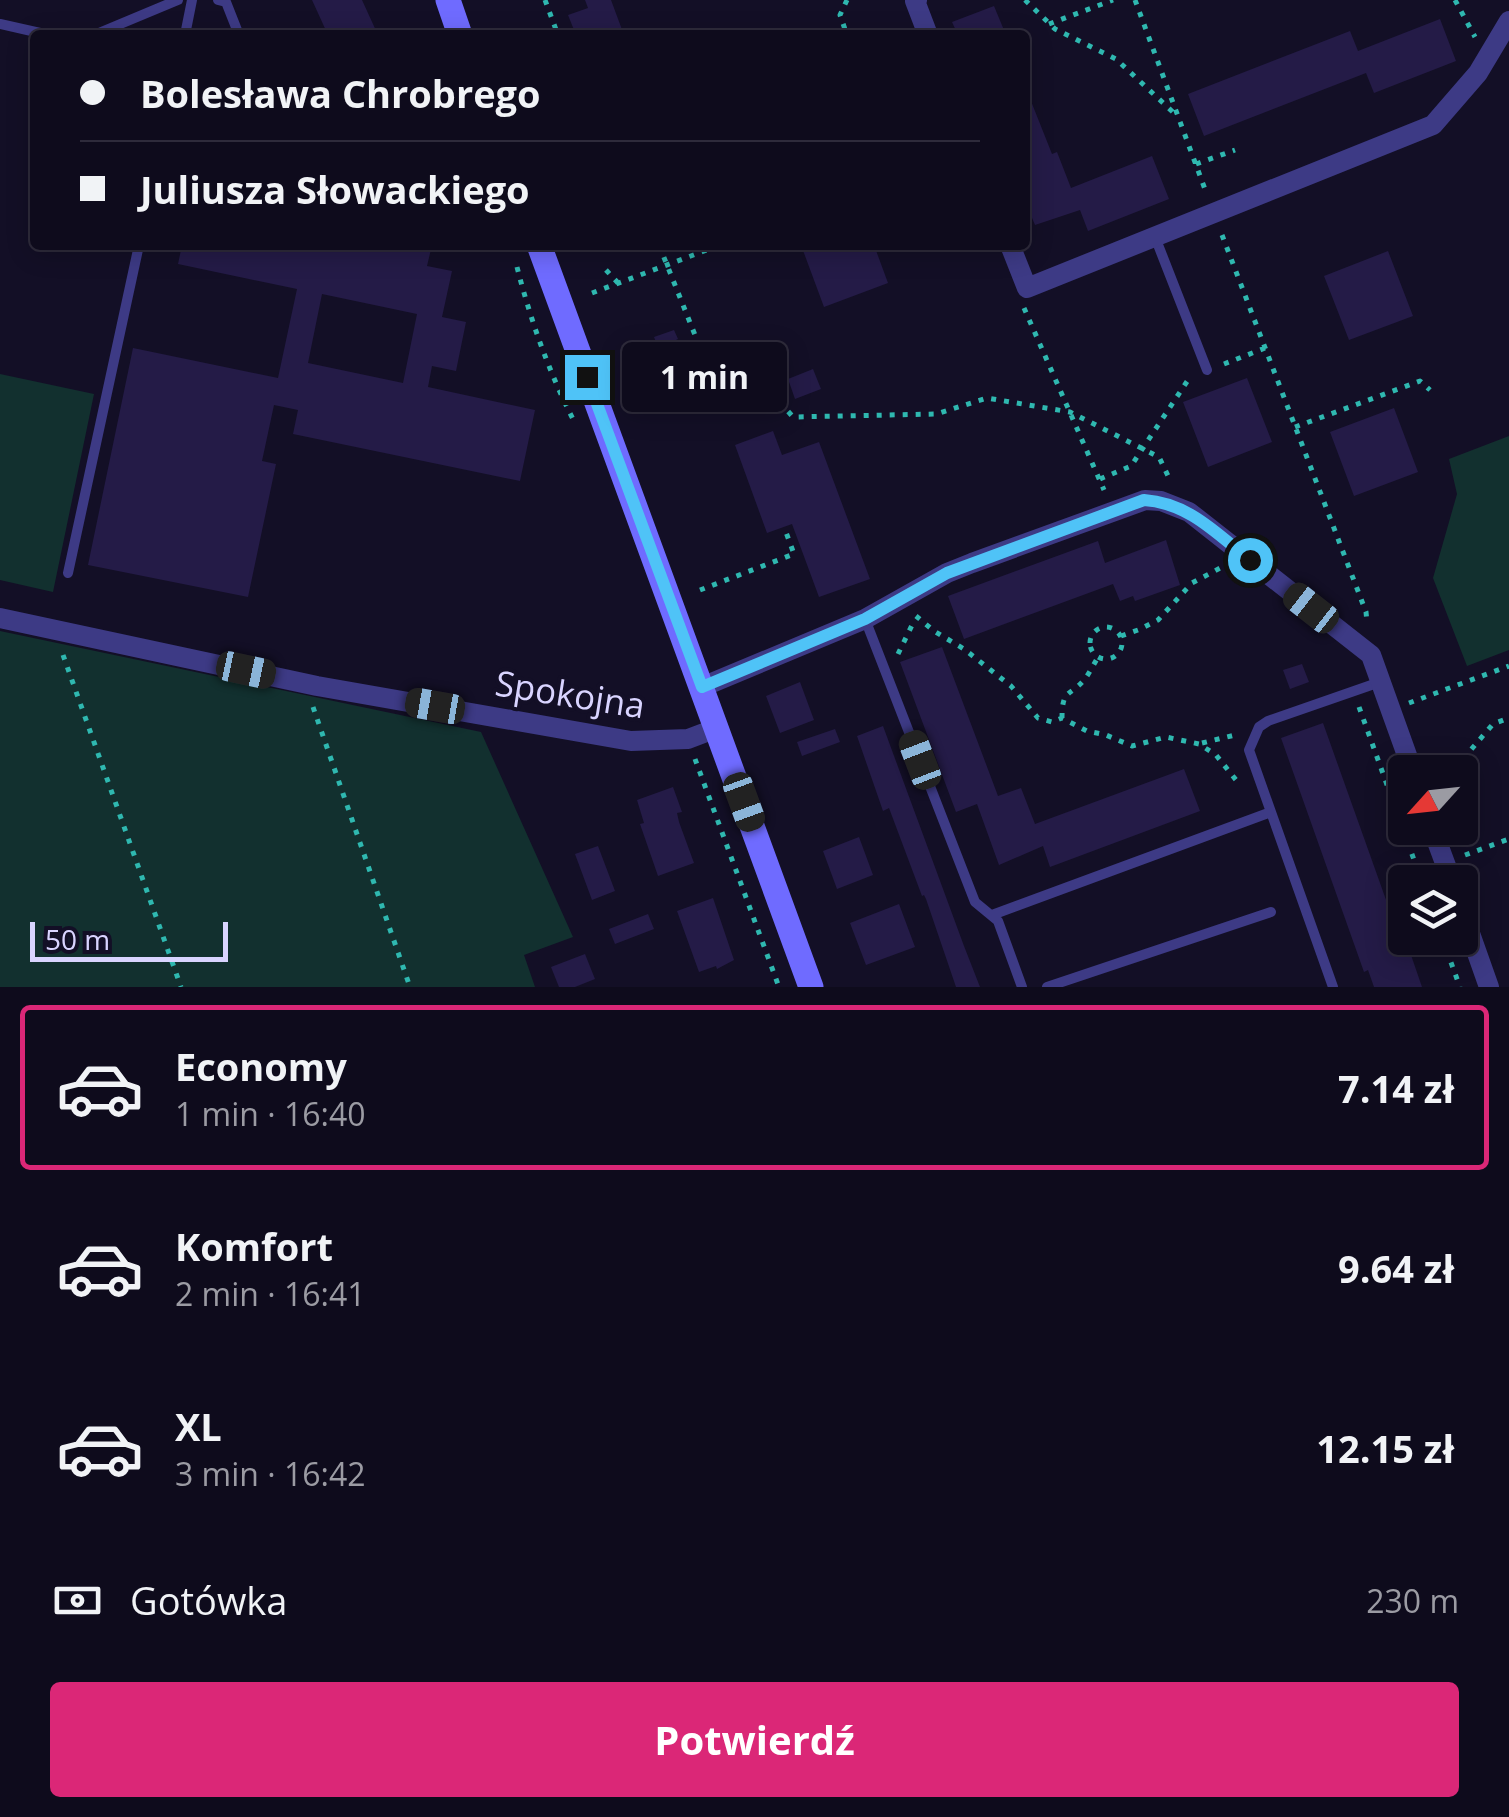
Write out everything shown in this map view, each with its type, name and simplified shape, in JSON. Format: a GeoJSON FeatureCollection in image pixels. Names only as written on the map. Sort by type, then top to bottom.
{"type":"FeatureCollection","features":[{"type":"Feature","properties":{"kind":"street"},"geometry":{"type":"LineString","coordinates":[[448,0],[458,30]]}},
{"type":"Feature","properties":{"kind":"street"},"geometry":{"type":"LineString","coordinates":[[917,0],[926,30]]}},
{"type":"Feature","properties":{"kind":"street"},"geometry":{"type":"LineString","coordinates":[[1012,250],[1027,288],[1433,125],[1478,73],[1509,21]]}},
{"type":"Feature","properties":{"kind":"street"},"geometry":{"type":"LineString","coordinates":[[541,250],[811,987]]}},
{"type":"Feature","properties":{"kind":"street"},"geometry":{"type":"LineString","coordinates":[[702,687],[865,619],[947,573],[1144,500],[1190,512],[1371,655],[1407,755]]}},
{"type":"Feature","properties":{"kind":"street","name":"Spokojna"},"geometry":{"type":"LineString","coordinates":[[0,618],[317,686],[631,741],[688,739],[717,728]]}},
{"type":"Feature","properties":{"kind":"street"},"geometry":{"type":"LineString","coordinates":[[1478,955],[1489,987]]}},
{"type":"Feature","properties":{"kind":"lane"},"geometry":{"type":"LineString","coordinates":[[106,30],[178,0]]}},
{"type":"Feature","properties":{"kind":"lane"},"geometry":{"type":"LineString","coordinates":[[186,30],[192,0]]}},
{"type":"Feature","properties":{"kind":"lane"},"geometry":{"type":"LineString","coordinates":[[218,0],[226,2],[238,30]]}},
{"type":"Feature","properties":{"kind":"lane"},"geometry":{"type":"LineString","coordinates":[[0,24],[30,31]]}},
{"type":"Feature","properties":{"kind":"lane"},"geometry":{"type":"LineString","coordinates":[[1156,237],[1207,370]]}},
{"type":"Feature","properties":{"kind":"lane"},"geometry":{"type":"LineString","coordinates":[[68,573],[138,250]]}},
{"type":"Feature","properties":{"kind":"lane"},"geometry":{"type":"LineString","coordinates":[[865,619],[975,902],[998,921],[1022,987]]}},
{"type":"Feature","properties":{"kind":"lane"},"geometry":{"type":"LineString","coordinates":[[1333,987],[1249,750],[1259,727],[1268,721],[1381,681]]}},
{"type":"Feature","properties":{"kind":"lane"},"geometry":{"type":"LineString","coordinates":[[992,915],[1272,812]]}},
{"type":"Feature","properties":{"kind":"lane"},"geometry":{"type":"LineString","coordinates":[[1047,987],[1271,912]]}},
{"type":"Feature","properties":{"kind":"path"},"geometry":{"type":"LineString","coordinates":[[545,0],[556,30]]}},
{"type":"Feature","properties":{"kind":"path"},"geometry":{"type":"LineString","coordinates":[[845,30],[840,15],[846,0]]}},
{"type":"Feature","properties":{"kind":"path"},"geometry":{"type":"LineString","coordinates":[[1025,0],[1054,30],[1116,59],[1177,116]]}},
{"type":"Feature","properties":{"kind":"path"},"geometry":{"type":"LineString","coordinates":[[1049,24],[1113,0]]}},
{"type":"Feature","properties":{"kind":"path"},"geometry":{"type":"LineString","coordinates":[[1135,0],[1367,618],[1371,655]]}},
{"type":"Feature","properties":{"kind":"path"},"geometry":{"type":"LineString","coordinates":[[1454,0],[1478,43]]}},
{"type":"Feature","properties":{"kind":"path"},"geometry":{"type":"LineString","coordinates":[[1195,164],[1236,150]]}},
{"type":"Feature","properties":{"kind":"path"},"geometry":{"type":"LineString","coordinates":[[661,250],[724,410]]}},
{"type":"Feature","properties":{"kind":"path"},"geometry":{"type":"LineString","coordinates":[[592,293],[707,250]]}},
{"type":"Feature","properties":{"kind":"path"},"geometry":{"type":"LineString","coordinates":[[516,261],[547,360],[580,432]]}},
{"type":"Feature","properties":{"kind":"path"},"geometry":{"type":"LineString","coordinates":[[606,270],[618,283]]}},
{"type":"Feature","properties":{"kind":"path"},"geometry":{"type":"LineString","coordinates":[[1027,288],[1024,310],[1114,511]]}},
{"type":"Feature","properties":{"kind":"path"},"geometry":{"type":"LineString","coordinates":[[1100,479],[1132,466],[1188,378],[1265,348]]}},
{"type":"Feature","properties":{"kind":"path"},"geometry":{"type":"LineString","coordinates":[[1295,426],[1420,381],[1430,390]]}},
{"type":"Feature","properties":{"kind":"path"},"geometry":{"type":"LineString","coordinates":[[771,392],[793,417],[936,414],[988,398],[1070,412],[1158,456],[1175,488]]}},
{"type":"Feature","properties":{"kind":"path"},"geometry":{"type":"LineString","coordinates":[[700,590],[794,554],[784,527]]}},
{"type":"Feature","properties":{"kind":"path"},"geometry":{"type":"LineString","coordinates":[[1120,636],[1158,620],[1192,583],[1234,561]]}},
{"type":"Feature","properties":{"kind":"path"},"geometry":{"type":"LineString","coordinates":[[898,601],[1011,686],[1038,718],[1052,722],[1062,718],[1132,746],[1166,738],[1199,744],[1216,755],[1242,786]]}},
{"type":"Feature","properties":{"kind":"path"},"geometry":{"type":"LineString","coordinates":[[893,666],[916,616]]}},
{"type":"Feature","properties":{"kind":"path"},"geometry":{"type":"LineString","coordinates":[[1351,619],[1367,618]]}},
{"type":"Feature","properties":{"kind":"path"},"geometry":{"type":"LineString","coordinates":[[1108,627],[1120,636],[1122,646],[1118,655],[1108,660],[1098,658],[1091,649],[1098,630],[1108,627]]}},
{"type":"Feature","properties":{"kind":"path"},"geometry":{"type":"LineString","coordinates":[[63,656],[181,987]]}},
{"type":"Feature","properties":{"kind":"path"},"geometry":{"type":"LineString","coordinates":[[1062,718],[1062,703],[1069,691],[1083,682],[1098,658]]}},
{"type":"Feature","properties":{"kind":"path"},"geometry":{"type":"LineString","coordinates":[[1390,710],[1509,666]]}},
{"type":"Feature","properties":{"kind":"path"},"geometry":{"type":"LineString","coordinates":[[1353,690],[1416,865]]}},
{"type":"Feature","properties":{"kind":"path"},"geometry":{"type":"LineString","coordinates":[[312,709],[410,987]]}},
{"type":"Feature","properties":{"kind":"path"},"geometry":{"type":"LineString","coordinates":[[1466,755],[1493,724],[1509,718]]}},
{"type":"Feature","properties":{"kind":"path"},"geometry":{"type":"LineString","coordinates":[[1199,744],[1237,734],[1249,750]]}},
{"type":"Feature","properties":{"kind":"path"},"geometry":{"type":"LineString","coordinates":[[691,750],[779,987]]}},
{"type":"Feature","properties":{"kind":"path"},"geometry":{"type":"LineString","coordinates":[[1461,865],[1509,838]]}},
{"type":"Feature","properties":{"kind":"path"},"geometry":{"type":"LineString","coordinates":[[1448,955],[1460,987]]}},
{"type":"Feature","properties":{"kind":"green space"},"geometry":{"type":"Polygon","coordinates":[[[0,374],[94,394],[53,592],[0,580],[0,374]]]}},
{"type":"Feature","properties":{"kind":"green space"},"geometry":{"type":"Polygon","coordinates":[[[1509,436],[1509,650],[1467,666],[1433,578],[1457,494],[1449,459],[1509,436]]]}},
{"type":"Feature","properties":{"kind":"green space"},"geometry":{"type":"Polygon","coordinates":[[[0,631],[481,732],[573,937],[524,955],[535,987],[0,987],[0,631]]]}},
{"type":"Feature","properties":{"kind":"building"},"geometry":{"type":"Polygon","coordinates":[[[312,0],[362,0],[376,30],[326,30],[312,0]]]}},
{"type":"Feature","properties":{"kind":"building"},"geometry":{"type":"Polygon","coordinates":[[[585,0],[611,0],[622,30],[574,30],[568,15],[588,8],[585,0]]]}},
{"type":"Feature","properties":{"kind":"building"},"geometry":{"type":"Polygon","coordinates":[[[994,6],[1004,30],[956,30],[952,22],[994,6]]]}},
{"type":"Feature","properties":{"kind":"building"},"geometry":{"type":"Polygon","coordinates":[[[1440,19],[1456,61],[1374,93],[1366,73],[1204,136],[1188,94],[1350,31],[1358,51],[1440,19]]]}},
{"type":"Feature","properties":{"kind":"building"},"geometry":{"type":"Polygon","coordinates":[[[1030,99],[1052,154],[1057,152],[1071,188],[1152,156],[1169,199],[1088,231],[1080,210],[1035,225],[1030,213],[1030,99]]]}},
{"type":"Feature","properties":{"kind":"building"},"geometry":{"type":"Polygon","coordinates":[[[181,250],[431,250],[427,266],[452,271],[442,317],[466,322],[456,371],[432,366],[428,387],[535,410],[520,481],[293,434],[298,410],[274,405],[262,461],[276,464],[248,597],[88,565],[133,348],[278,378],[297,289],[178,264],[181,250]],[[322,294],[308,363],[403,383],[417,314],[322,294]]]}},
{"type":"Feature","properties":{"kind":"building"},"geometry":{"type":"Polygon","coordinates":[[[803,250],[876,250],[888,283],[824,307],[803,250]]]}},
{"type":"Feature","properties":{"kind":"building"},"geometry":{"type":"Polygon","coordinates":[[[1388,251],[1413,316],[1349,340],[1324,276],[1388,251]]]}},
{"type":"Feature","properties":{"kind":"building"},"geometry":{"type":"Polygon","coordinates":[[[674,330],[687,378],[661,387],[648,381],[638,353],[657,345],[654,337],[674,330]]]}},
{"type":"Feature","properties":{"kind":"building"},"geometry":{"type":"Polygon","coordinates":[[[813,369],[821,389],[795,399],[788,379],[813,369]]]}},
{"type":"Feature","properties":{"kind":"building"},"geometry":{"type":"Polygon","coordinates":[[[1247,378],[1272,442],[1208,467],[1183,402],[1247,378]]]}},
{"type":"Feature","properties":{"kind":"building"},"geometry":{"type":"Polygon","coordinates":[[[1394,408],[1418,472],[1354,496],[1330,432],[1394,408]]]}},
{"type":"Feature","properties":{"kind":"building"},"geometry":{"type":"Polygon","coordinates":[[[773,431],[782,455],[819,442],[870,579],[819,597],[792,524],[767,533],[735,445],[773,431]]]}},
{"type":"Feature","properties":{"kind":"building"},"geometry":{"type":"Polygon","coordinates":[[[1166,540],[1180,585],[1135,601],[1133,596],[1120,601],[1113,584],[964,639],[948,596],[1098,541],[1105,563],[1166,540]]]}},
{"type":"Feature","properties":{"kind":"building"},"geometry":{"type":"Polygon","coordinates":[[[942,647],[998,796],[1021,788],[1035,824],[1184,769],[1200,811],[1050,867],[1043,846],[999,865],[977,804],[956,812],[900,662],[942,647]]]}},
{"type":"Feature","properties":{"kind":"building"},"geometry":{"type":"Polygon","coordinates":[[[1302,664],[1309,682],[1290,689],[1283,670],[1302,664]]]}},
{"type":"Feature","properties":{"kind":"building"},"geometry":{"type":"Polygon","coordinates":[[[800,682],[814,720],[780,733],[766,696],[800,682]]]}},
{"type":"Feature","properties":{"kind":"building"},"geometry":{"type":"Polygon","coordinates":[[[1323,723],[1388,905],[1388,955],[1411,955],[1422,987],[1374,987],[1368,970],[1364,972],[1281,738],[1323,723]]]}},
{"type":"Feature","properties":{"kind":"building"},"geometry":{"type":"Polygon","coordinates":[[[883,726],[980,987],[956,987],[889,808],[883,811],[857,736],[883,726]]]}},
{"type":"Feature","properties":{"kind":"building"},"geometry":{"type":"Polygon","coordinates":[[[835,729],[840,742],[802,756],[797,742],[835,729]]]}},
{"type":"Feature","properties":{"kind":"building"},"geometry":{"type":"Polygon","coordinates":[[[673,787],[682,812],[677,813],[679,822],[694,863],[658,876],[640,824],[644,823],[637,800],[673,787]]]}},
{"type":"Feature","properties":{"kind":"building"},"geometry":{"type":"Polygon","coordinates":[[[859,837],[873,875],[837,889],[823,851],[859,837]]]}},
{"type":"Feature","properties":{"kind":"building"},"geometry":{"type":"Polygon","coordinates":[[[598,846],[615,891],[592,900],[575,854],[598,846]]]}},
{"type":"Feature","properties":{"kind":"building"},"geometry":{"type":"Polygon","coordinates":[[[713,898],[734,960],[699,972],[677,911],[713,898]]]}},
{"type":"Feature","properties":{"kind":"building"},"geometry":{"type":"Polygon","coordinates":[[[899,904],[915,947],[866,965],[850,923],[899,904]]]}},
{"type":"Feature","properties":{"kind":"building"},"geometry":{"type":"Polygon","coordinates":[[[648,914],[654,929],[615,944],[609,929],[648,914]]]}},
{"type":"Feature","properties":{"kind":"building"},"geometry":{"type":"Polygon","coordinates":[[[585,954],[595,979],[575,987],[559,987],[551,967],[585,954]]]}},
{"type":"Feature","properties":{"kind":"route"},"geometry":{"type":"LineString","coordinates":[[587,377],[702,687],[865,619],[947,573],[1144,500],[1161,501],[1190,512],[1250,560]]}}]}
